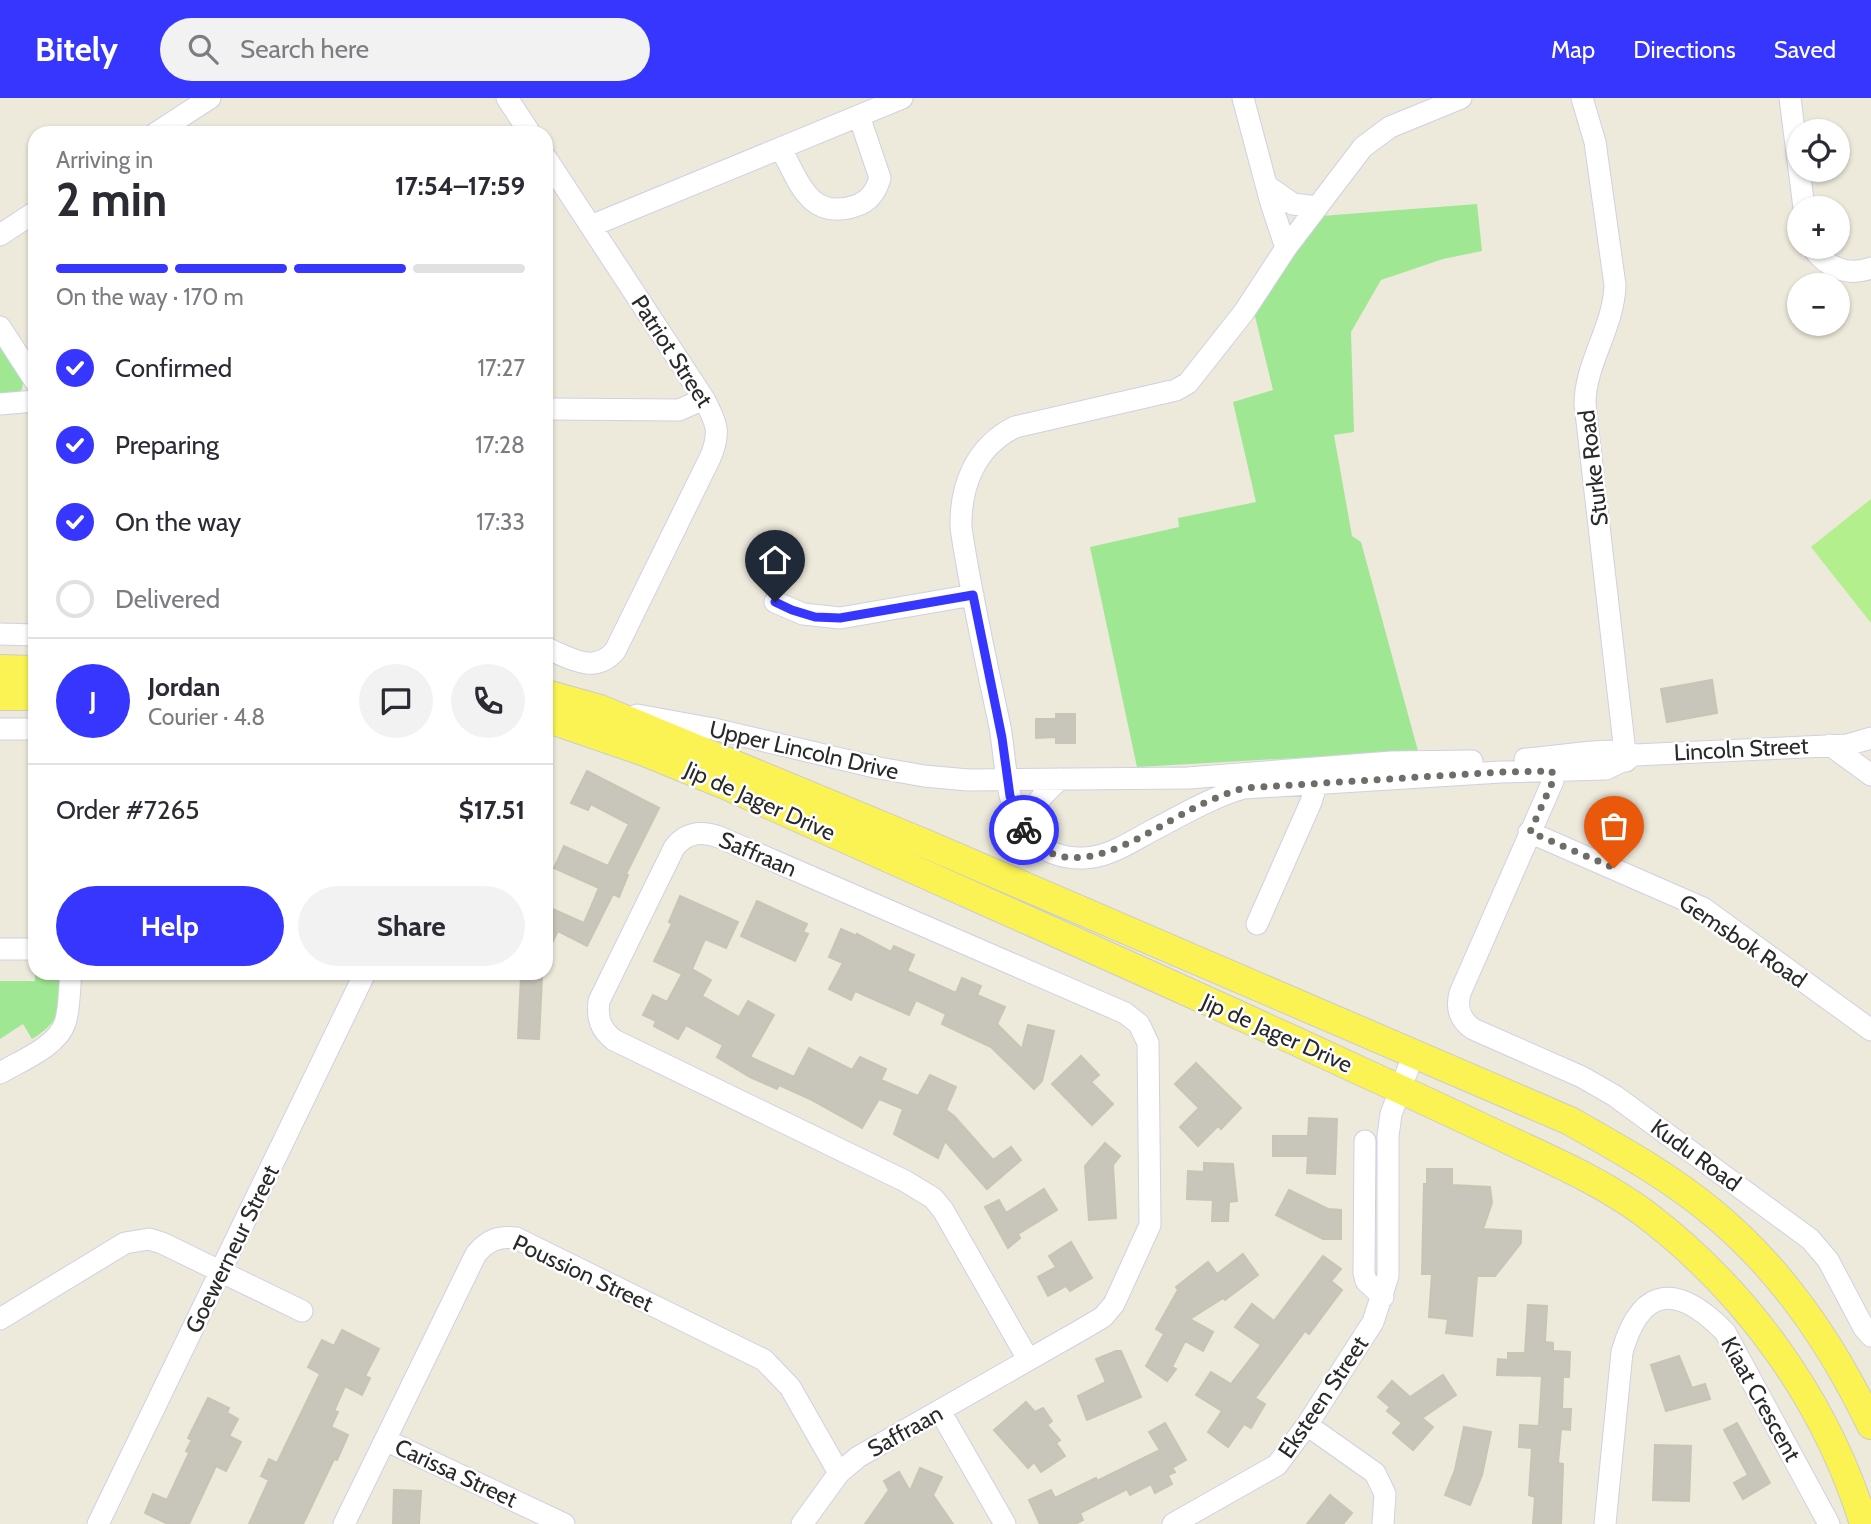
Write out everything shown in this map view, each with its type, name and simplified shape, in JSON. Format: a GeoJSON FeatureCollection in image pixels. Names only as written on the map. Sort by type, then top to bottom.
{"type":"FeatureCollection","features":[{"type":"Feature","properties":{"kind":"main road"},"geometry":{"type":"LineString","coordinates":[[0,669],[28,670]]}},
{"type":"Feature","properties":{"kind":"main road"},"geometry":{"type":"LineString","coordinates":[[0,696],[28,696]]}},
{"type":"Feature","properties":{"kind":"main road","name":"Jip de Jager Drive"},"geometry":{"type":"LineString","coordinates":[[553,696],[600,709],[924,843],[1570,1121],[1652,1168],[1714,1213],[1745,1243],[1785,1286],[1827,1343],[1871,1425]]}},
{"type":"Feature","properties":{"kind":"main road","name":"Jip de Jager Drive"},"geometry":{"type":"LineString","coordinates":[[553,720],[645,752],[728,786],[1399,1089],[1593,1180],[1644,1213],[1706,1266],[1744,1307],[1777,1349],[1811,1401],[1834,1447],[1864,1524]]}},
{"type":"Feature","properties":{"kind":"street"},"geometry":{"type":"LineString","coordinates":[[167,126],[210,98]]}},
{"type":"Feature","properties":{"kind":"street"},"geometry":{"type":"LineString","coordinates":[[507,98],[525,126]]}},
{"type":"Feature","properties":{"kind":"street"},"geometry":{"type":"LineString","coordinates":[[591,226],[902,98]]}},
{"type":"Feature","properties":{"kind":"street"},"geometry":{"type":"LineString","coordinates":[[1243,98],[1286,248]]}},
{"type":"Feature","properties":{"kind":"street"},"geometry":{"type":"LineString","coordinates":[[1257,924],[1311,802],[1314,776],[1227,793],[1125,845],[1095,856],[1061,856],[1043,848],[1028,836],[1010,796],[961,528],[962,500],[970,472],[986,448],[1005,432],[1025,424],[1176,390],[1188,383],[1244,312],[1286,248],[1363,147],[1390,127],[1461,98]]}},
{"type":"Feature","properties":{"kind":"street","name":"Sturke Road"},"geometry":{"type":"LineString","coordinates":[[1583,98],[1595,142],[1615,285],[1611,316],[1588,379],[1585,404],[1629,756]]}},
{"type":"Feature","properties":{"kind":"street"},"geometry":{"type":"LineString","coordinates":[[1790,98],[1802,196]]}},
{"type":"Feature","properties":{"kind":"street"},"geometry":{"type":"LineString","coordinates":[[781,149],[807,196],[816,205],[845,209],[859,205],[870,199],[880,178],[859,116]]}},
{"type":"Feature","properties":{"kind":"street","name":"Patriot Street"},"geometry":{"type":"LineString","coordinates":[[553,169],[704,399],[717,426],[714,449],[615,651],[609,659],[598,664],[575,661],[553,651]]}},
{"type":"Feature","properties":{"kind":"street"},"geometry":{"type":"LineString","coordinates":[[1267,186],[1293,204],[1317,207]]}},
{"type":"Feature","properties":{"kind":"street"},"geometry":{"type":"LineString","coordinates":[[0,235],[28,217]]}},
{"type":"Feature","properties":{"kind":"street"},"geometry":{"type":"LineString","coordinates":[[1823,259],[1835,268],[1856,272],[1871,268]]}},
{"type":"Feature","properties":{"kind":"street"},"geometry":{"type":"LineString","coordinates":[[0,327],[28,370]]}},
{"type":"Feature","properties":{"kind":"street"},"geometry":{"type":"LineString","coordinates":[[553,410],[679,410],[704,399]]}},
{"type":"Feature","properties":{"kind":"street"},"geometry":{"type":"LineString","coordinates":[[0,404],[28,402]]}},
{"type":"Feature","properties":{"kind":"street"},"geometry":{"type":"LineString","coordinates":[[775,602],[815,617],[840,618],[973,595]]}},
{"type":"Feature","properties":{"kind":"street"},"geometry":{"type":"LineString","coordinates":[[0,634],[28,635]]}},
{"type":"Feature","properties":{"kind":"street","name":"Upper Lincoln Drive"},"geometry":{"type":"LineString","coordinates":[[600,709],[714,729],[924,776],[968,780],[1314,776]]}},
{"type":"Feature","properties":{"kind":"street"},"geometry":{"type":"LineString","coordinates":[[0,729],[28,729]]}},
{"type":"Feature","properties":{"kind":"street","name":"Lincoln Street"},"geometry":{"type":"LineString","coordinates":[[1314,776],[1392,762],[1552,764],[1606,769],[1629,756],[1839,745],[1871,738]]}},
{"type":"Feature","properties":{"kind":"street"},"geometry":{"type":"LineString","coordinates":[[1839,745],[1871,775]]}},
{"type":"Feature","properties":{"kind":"street","name":"Lincoln Street"},"geometry":{"type":"LineString","coordinates":[[1839,745],[1871,753]]}},
{"type":"Feature","properties":{"kind":"street"},"geometry":{"type":"LineString","coordinates":[[1530,832],[1553,781],[1552,764]]}},
{"type":"Feature","properties":{"kind":"street"},"geometry":{"type":"LineString","coordinates":[[1028,836],[1035,805],[1060,779]]}},
{"type":"Feature","properties":{"kind":"street","name":"Kudu Road"},"geometry":{"type":"LineString","coordinates":[[1530,832],[1458,1000],[1461,1017],[1473,1029],[1607,1091],[1810,1238],[1828,1260],[1864,1328],[1871,1336]]}},
{"type":"Feature","properties":{"kind":"street","name":"Gemsbok Road"},"geometry":{"type":"LineString","coordinates":[[1530,832],[1703,908],[1871,1030]]}},
{"type":"Feature","properties":{"kind":"street","name":"Saffraan"},"geometry":{"type":"LineString","coordinates":[[802,1524],[839,1473],[858,1457],[1103,1317],[1114,1304],[1150,1225],[1150,1056],[1142,1028],[1125,1013],[719,837],[708,833],[687,836],[674,848],[600,1001],[598,1019],[602,1028],[614,1040],[905,1181],[933,1198],[943,1210],[1028,1359]]}},
{"type":"Feature","properties":{"kind":"street"},"geometry":{"type":"LineString","coordinates":[[0,949],[28,949]]}},
{"type":"Feature","properties":{"kind":"street"},"geometry":{"type":"LineString","coordinates":[[0,1073],[49,1044],[63,1030],[67,1020],[70,980]]}},
{"type":"Feature","properties":{"kind":"street","name":"Goewerneur Street"},"geometry":{"type":"LineString","coordinates":[[98,1524],[362,980]]}},
{"type":"Feature","properties":{"kind":"street","name":"Eksteen Street"},"geometry":{"type":"LineString","coordinates":[[1172,1524],[1268,1472],[1284,1457],[1373,1322],[1388,1276],[1388,1136],[1391,1114],[1414,1053]]}},
{"type":"Feature","properties":{"kind":"street"},"geometry":{"type":"LineString","coordinates":[[1365,1141],[1364,1273],[1366,1281],[1383,1297]]}},
{"type":"Feature","properties":{"kind":"street","name":"Poussion Street"},"geometry":{"type":"LineString","coordinates":[[344,1524],[476,1254],[491,1239],[504,1237],[516,1238],[764,1360],[790,1387],[839,1473]]}},
{"type":"Feature","properties":{"kind":"street"},"geometry":{"type":"LineString","coordinates":[[0,1319],[125,1243],[149,1239],[302,1311]]}},
{"type":"Feature","properties":{"kind":"street","name":"Kiaat Crescent"},"geometry":{"type":"LineString","coordinates":[[1605,1524],[1622,1352],[1627,1335],[1644,1308],[1668,1297],[1680,1298],[1689,1303],[1725,1332],[1829,1524]]}},
{"type":"Feature","properties":{"kind":"street"},"geometry":{"type":"LineString","coordinates":[[940,1411],[1005,1524]]}},
{"type":"Feature","properties":{"kind":"street"},"geometry":{"type":"LineString","coordinates":[[1307,1425],[1375,1473],[1385,1494],[1383,1524]]}},
{"type":"Feature","properties":{"kind":"street","name":"Carissa Street"},"geometry":{"type":"LineString","coordinates":[[385,1440],[564,1524]]}},
{"type":"Feature","properties":{"kind":"green space"},"geometry":{"type":"Polygon","coordinates":[[[1477,204],[1482,251],[1443,259],[1381,280],[1351,332],[1354,432],[1334,435],[1352,536],[1361,542],[1418,751],[1137,767],[1090,547],[1179,527],[1178,518],[1256,502],[1233,402],[1273,390],[1253,308],[1321,216],[1477,204]]]}},
{"type":"Feature","properties":{"kind":"green space"},"geometry":{"type":"Polygon","coordinates":[[[0,340],[24,378],[19,393],[0,397],[0,340]]]}},
{"type":"Feature","properties":{"kind":"green space"},"geometry":{"type":"Polygon","coordinates":[[[1871,499],[1871,623],[1811,547],[1871,499]]]}},
{"type":"Feature","properties":{"kind":"green space"},"geometry":{"type":"Polygon","coordinates":[[[60,980],[59,1004],[55,1019],[32,1039],[23,1024],[0,1039],[0,981],[60,980]]]}},
{"type":"Feature","properties":{"kind":"building"},"geometry":{"type":"Polygon","coordinates":[[[1712,680],[1717,713],[1667,722],[1661,689],[1712,680]]]}},
{"type":"Feature","properties":{"kind":"building"},"geometry":{"type":"Polygon","coordinates":[[[1056,714],[1075,714],[1075,743],[1056,743],[1056,737],[1036,738],[1036,719],[1056,719],[1056,714]]]}},
{"type":"Feature","properties":{"kind":"building"},"geometry":{"type":"Polygon","coordinates":[[[587,771],[659,808],[626,874],[628,875],[619,897],[613,894],[587,946],[558,931],[553,941],[553,909],[584,923],[599,888],[554,868],[564,846],[608,866],[629,824],[591,804],[588,810],[571,803],[587,771]]]}},
{"type":"Feature","properties":{"kind":"building"},"geometry":{"type":"Polygon","coordinates":[[[680,896],[738,922],[726,948],[705,939],[692,969],[711,980],[702,996],[739,1017],[748,1001],[774,1015],[750,1057],[794,1077],[809,1048],[852,1070],[860,1057],[886,1069],[881,1080],[918,1096],[930,1075],[956,1087],[946,1110],[993,1160],[1011,1147],[1021,1160],[987,1189],[945,1141],[938,1158],[894,1134],[903,1109],[879,1099],[862,1128],[810,1099],[779,1085],[777,1089],[750,1077],[717,1057],[723,1045],[686,1025],[678,1039],[654,1026],[656,1021],[643,1015],[653,995],[667,1002],[682,974],[654,961],[672,924],[669,922],[680,896]]]}},
{"type":"Feature","properties":{"kind":"building"},"geometry":{"type":"Polygon","coordinates":[[[757,901],[807,924],[803,932],[808,934],[795,961],[741,936],[757,901]]]}},
{"type":"Feature","properties":{"kind":"building"},"geometry":{"type":"Polygon","coordinates":[[[841,929],[857,934],[891,952],[894,946],[914,955],[907,971],[956,993],[962,978],[981,986],[977,995],[1005,1007],[997,1024],[1022,1049],[1028,1025],[1054,1031],[1042,1081],[1034,1089],[991,1047],[942,1024],[946,1014],[916,1000],[909,1015],[855,991],[851,1000],[829,989],[843,963],[829,957],[841,929]]]}},
{"type":"Feature","properties":{"kind":"building"},"geometry":{"type":"Polygon","coordinates":[[[521,980],[542,980],[539,1039],[518,1038],[521,980]]]}},
{"type":"Feature","properties":{"kind":"building"},"geometry":{"type":"Polygon","coordinates":[[[1081,1056],[1099,1075],[1091,1082],[1113,1104],[1092,1125],[1052,1084],[1081,1056]]]}},
{"type":"Feature","properties":{"kind":"building"},"geometry":{"type":"Polygon","coordinates":[[[1196,1063],[1241,1108],[1221,1129],[1218,1126],[1198,1146],[1180,1127],[1199,1108],[1175,1084],[1196,1063]]]}},
{"type":"Feature","properties":{"kind":"building"},"geometry":{"type":"Polygon","coordinates":[[[1309,1118],[1337,1119],[1335,1174],[1307,1173],[1308,1156],[1273,1156],[1273,1136],[1308,1136],[1309,1118]]]}},
{"type":"Feature","properties":{"kind":"building"},"geometry":{"type":"Polygon","coordinates":[[[1105,1143],[1120,1156],[1113,1165],[1116,1218],[1089,1220],[1085,1166],[1105,1143]]]}},
{"type":"Feature","properties":{"kind":"building"},"geometry":{"type":"Polygon","coordinates":[[[1204,1163],[1233,1164],[1237,1201],[1229,1202],[1228,1221],[1212,1221],[1213,1200],[1187,1199],[1188,1171],[1204,1172],[1204,1163]]]}},
{"type":"Feature","properties":{"kind":"building"},"geometry":{"type":"Polygon","coordinates":[[[1427,1169],[1452,1169],[1452,1185],[1490,1187],[1492,1203],[1483,1229],[1521,1231],[1521,1243],[1495,1276],[1477,1276],[1472,1336],[1446,1333],[1448,1319],[1429,1317],[1432,1274],[1422,1274],[1424,1184],[1427,1184],[1427,1169]]]}},
{"type":"Feature","properties":{"kind":"building"},"geometry":{"type":"Polygon","coordinates":[[[1044,1189],[1057,1210],[1018,1234],[1020,1238],[1008,1248],[985,1207],[999,1200],[1006,1213],[1044,1189]]]}},
{"type":"Feature","properties":{"kind":"building"},"geometry":{"type":"Polygon","coordinates":[[[1289,1190],[1328,1209],[1341,1210],[1341,1239],[1323,1239],[1276,1215],[1289,1190]]]}},
{"type":"Feature","properties":{"kind":"building"},"geometry":{"type":"Polygon","coordinates":[[[1071,1242],[1092,1278],[1070,1291],[1066,1286],[1048,1296],[1038,1277],[1056,1267],[1049,1256],[1071,1242]]]}},
{"type":"Feature","properties":{"kind":"building"},"geometry":{"type":"Polygon","coordinates":[[[1243,1254],[1258,1275],[1225,1300],[1223,1298],[1190,1319],[1213,1332],[1203,1351],[1185,1341],[1172,1367],[1176,1369],[1167,1381],[1146,1366],[1164,1334],[1156,1329],[1178,1290],[1176,1287],[1208,1262],[1217,1274],[1243,1254]]]}},
{"type":"Feature","properties":{"kind":"building"},"geometry":{"type":"Polygon","coordinates":[[[1323,1256],[1341,1269],[1331,1281],[1342,1290],[1309,1334],[1305,1331],[1255,1398],[1265,1404],[1251,1428],[1244,1424],[1228,1447],[1208,1432],[1222,1411],[1196,1395],[1211,1372],[1231,1384],[1261,1345],[1235,1327],[1252,1304],[1274,1321],[1323,1256]]]}},
{"type":"Feature","properties":{"kind":"building"},"geometry":{"type":"Polygon","coordinates":[[[1528,1305],[1547,1306],[1545,1342],[1553,1343],[1553,1351],[1570,1352],[1569,1377],[1563,1377],[1562,1409],[1571,1409],[1570,1430],[1561,1429],[1558,1463],[1563,1464],[1561,1524],[1533,1524],[1535,1497],[1529,1495],[1532,1448],[1519,1447],[1520,1425],[1539,1426],[1542,1376],[1497,1375],[1498,1359],[1508,1360],[1508,1353],[1525,1353],[1528,1305]]]}},
{"type":"Feature","properties":{"kind":"building"},"geometry":{"type":"Polygon","coordinates":[[[342,1330],[379,1349],[365,1376],[370,1378],[362,1395],[345,1386],[334,1411],[338,1412],[331,1427],[348,1435],[337,1460],[334,1459],[303,1524],[249,1524],[269,1480],[261,1476],[269,1459],[277,1463],[320,1374],[308,1367],[322,1340],[334,1346],[342,1330]]]}},
{"type":"Feature","properties":{"kind":"building"},"geometry":{"type":"Polygon","coordinates":[[[1121,1351],[1141,1397],[1087,1420],[1078,1396],[1106,1382],[1096,1359],[1121,1351]]]}},
{"type":"Feature","properties":{"kind":"building"},"geometry":{"type":"Polygon","coordinates":[[[1679,1356],[1692,1388],[1705,1384],[1710,1399],[1666,1411],[1651,1365],[1679,1356]]]}},
{"type":"Feature","properties":{"kind":"building"},"geometry":{"type":"Polygon","coordinates":[[[1443,1375],[1456,1395],[1422,1418],[1433,1427],[1413,1450],[1393,1433],[1402,1423],[1387,1411],[1390,1407],[1378,1397],[1392,1381],[1410,1397],[1443,1375]]]}},
{"type":"Feature","properties":{"kind":"building"},"geometry":{"type":"Polygon","coordinates":[[[208,1398],[229,1408],[227,1413],[238,1419],[229,1436],[241,1442],[226,1471],[216,1466],[189,1524],[168,1524],[145,1513],[153,1494],[167,1500],[189,1453],[186,1451],[192,1440],[188,1438],[208,1398]]]}},
{"type":"Feature","properties":{"kind":"building"},"geometry":{"type":"Polygon","coordinates":[[[1026,1402],[1035,1412],[1043,1408],[1052,1421],[1047,1425],[1060,1440],[1056,1443],[1065,1456],[1041,1472],[1034,1462],[1028,1468],[994,1430],[1026,1402]]]}},
{"type":"Feature","properties":{"kind":"building"},"geometry":{"type":"Polygon","coordinates":[[[1165,1423],[1186,1460],[1172,1468],[1175,1472],[1168,1475],[1172,1484],[1155,1493],[1151,1484],[1130,1495],[1127,1489],[1080,1513],[1083,1520],[1075,1524],[1040,1524],[1029,1500],[1051,1490],[1055,1498],[1160,1450],[1149,1432],[1165,1423]]]}},
{"type":"Feature","properties":{"kind":"building"},"geometry":{"type":"Polygon","coordinates":[[[1737,1423],[1770,1483],[1743,1499],[1734,1483],[1748,1475],[1724,1430],[1737,1423]]]}},
{"type":"Feature","properties":{"kind":"building"},"geometry":{"type":"Polygon","coordinates":[[[1464,1427],[1491,1432],[1482,1475],[1470,1505],[1445,1495],[1455,1470],[1464,1427]]]}},
{"type":"Feature","properties":{"kind":"building"},"geometry":{"type":"Polygon","coordinates":[[[1655,1445],[1691,1446],[1689,1501],[1653,1500],[1655,1445]]]}},
{"type":"Feature","properties":{"kind":"building"},"geometry":{"type":"Polygon","coordinates":[[[920,1468],[942,1477],[933,1495],[953,1524],[865,1524],[889,1490],[884,1481],[899,1472],[910,1491],[920,1468]]]}},
{"type":"Feature","properties":{"kind":"building"},"geometry":{"type":"Polygon","coordinates":[[[394,1490],[421,1491],[419,1524],[393,1524],[394,1490]]]}},
{"type":"Feature","properties":{"kind":"building"},"geometry":{"type":"Polygon","coordinates":[[[1330,1495],[1352,1513],[1343,1524],[1307,1524],[1330,1495]]]}},
{"type":"Feature","properties":{"kind":"way so far"},"geometry":{"type":"LineString","coordinates":[[1024,830],[1035,843],[1052,853],[1083,858],[1125,845],[1194,808],[1244,788],[1349,780],[1552,771],[1553,781],[1530,832],[1614,868]]}},
{"type":"Feature","properties":{"kind":"route"},"geometry":{"type":"LineString","coordinates":[[775,602],[815,617],[840,618],[973,595],[1002,738],[1010,796],[1024,830]]}}]}
